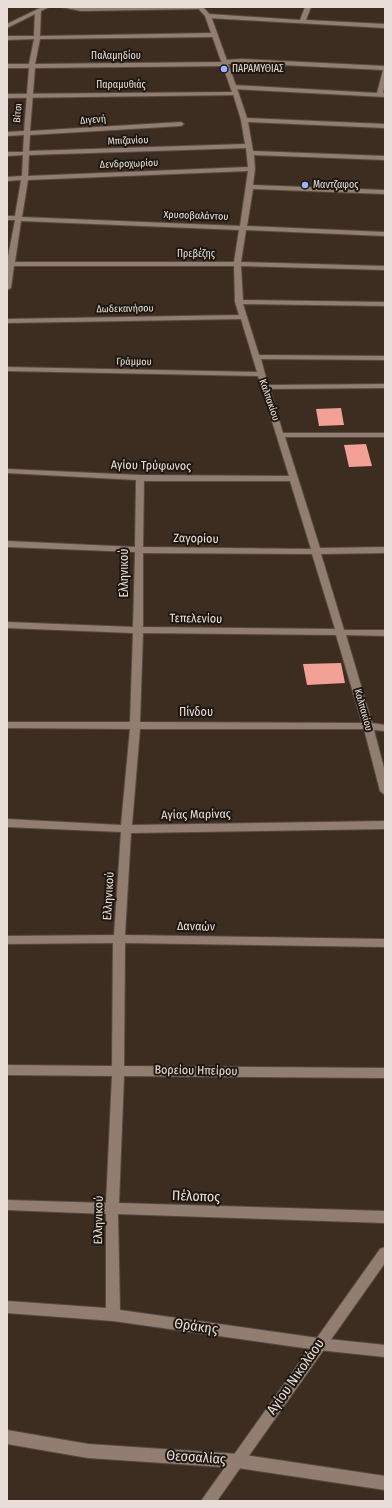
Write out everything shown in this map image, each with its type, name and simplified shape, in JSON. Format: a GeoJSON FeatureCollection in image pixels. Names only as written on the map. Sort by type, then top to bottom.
{"type":"FeatureCollection","features":[{"type":"Feature","properties":{"kind":"street"},"geometry":{"type":"LineString","coordinates":[[7,26],[46,7]]}},
{"type":"Feature","properties":{"kind":"street"},"geometry":{"type":"LineString","coordinates":[[64,7],[200,7]]}},
{"type":"Feature","properties":{"kind":"street","name":"Καλπακίου"},"geometry":{"type":"LineString","coordinates":[[200,7],[208,16],[236,94],[244,120],[250,150],[252,169],[250,187],[237,264],[239,302],[264,387],[282,435],[368,726],[385,791]]}},
{"type":"Feature","properties":{"kind":"street"},"geometry":{"type":"LineString","coordinates":[[302,22],[308,7]]}},
{"type":"Feature","properties":{"kind":"street","name":"Βίτσι"},"geometry":{"type":"LineString","coordinates":[[7,288],[9,264],[19,219],[25,178],[25,155],[32,66],[37,38],[38,11]]}},
{"type":"Feature","properties":{"kind":"street"},"geometry":{"type":"LineString","coordinates":[[208,16],[385,26]]}},
{"type":"Feature","properties":{"kind":"street"},"geometry":{"type":"LineString","coordinates":[[7,38],[214,35]]}},
{"type":"Feature","properties":{"kind":"street","name":"Παλαμηδίου"},"geometry":{"type":"LineString","coordinates":[[7,66],[225,63],[241,61],[385,69]]}},
{"type":"Feature","properties":{"kind":"street"},"geometry":{"type":"LineString","coordinates":[[233,87],[382,95],[385,69]]}},
{"type":"Feature","properties":{"kind":"street","name":"Παραμυθιάς"},"geometry":{"type":"LineString","coordinates":[[7,96],[236,94]]}},
{"type":"Feature","properties":{"kind":"street"},"geometry":{"type":"LineString","coordinates":[[244,120],[385,126]]}},
{"type":"Feature","properties":{"kind":"street","name":"Διγενή"},"geometry":{"type":"LineString","coordinates":[[7,134],[180,124]]}},
{"type":"Feature","properties":{"kind":"street","name":"Μπιζανίου"},"geometry":{"type":"LineString","coordinates":[[7,154],[25,155],[250,150],[385,158]]}},
{"type":"Feature","properties":{"kind":"street","name":"Δενδροχωρίου"},"geometry":{"type":"LineString","coordinates":[[7,179],[252,169]]}},
{"type":"Feature","properties":{"kind":"street"},"geometry":{"type":"LineString","coordinates":[[250,187],[385,192]]}},
{"type":"Feature","properties":{"kind":"street","name":"Χρυσοβαλάντου"},"geometry":{"type":"LineString","coordinates":[[7,218],[385,234]]}},
{"type":"Feature","properties":{"kind":"street","name":"Πρεβέζης"},"geometry":{"type":"LineString","coordinates":[[9,264],[237,264],[385,268]]}},
{"type":"Feature","properties":{"kind":"street"},"geometry":{"type":"LineString","coordinates":[[239,302],[385,304]]}},
{"type":"Feature","properties":{"kind":"street","name":"Δωδεκανήσου"},"geometry":{"type":"LineString","coordinates":[[7,321],[243,317]]}},
{"type":"Feature","properties":{"kind":"street"},"geometry":{"type":"LineString","coordinates":[[256,357],[385,358]]}},
{"type":"Feature","properties":{"kind":"street","name":"Γράμμου"},"geometry":{"type":"LineString","coordinates":[[7,369],[260,374]]}},
{"type":"Feature","properties":{"kind":"street"},"geometry":{"type":"LineString","coordinates":[[264,387],[385,386]]}},
{"type":"Feature","properties":{"kind":"street"},"geometry":{"type":"LineString","coordinates":[[282,435],[385,435]]}},
{"type":"Feature","properties":{"kind":"street","name":"Αγίου Τρύφωνος"},"geometry":{"type":"LineString","coordinates":[[7,471],[140,478],[295,479]]}},
{"type":"Feature","properties":{"kind":"street","name":"Ελληνικού"},"geometry":{"type":"LineString","coordinates":[[112,1315],[112,1210],[118,1070],[119,939],[126,828],[135,726],[140,478]]}},
{"type":"Feature","properties":{"kind":"street","name":"Ζαγορίου"},"geometry":{"type":"LineString","coordinates":[[7,544],[138,550],[385,550]]}},
{"type":"Feature","properties":{"kind":"street","name":"Τεπελενίου"},"geometry":{"type":"LineString","coordinates":[[7,625],[138,630],[341,634],[385,633]]}},
{"type":"Feature","properties":{"kind":"street","name":"Πίνδου"},"geometry":{"type":"LineString","coordinates":[[7,725],[368,726],[385,728]]}},
{"type":"Feature","properties":{"kind":"street","name":"Αγίας Μαρίνας"},"geometry":{"type":"LineString","coordinates":[[7,823],[126,828],[385,825]]}},
{"type":"Feature","properties":{"kind":"street","name":"Δαναών"},"geometry":{"type":"LineString","coordinates":[[7,940],[119,939],[385,943]]}},
{"type":"Feature","properties":{"kind":"street","name":"Βορείου Ηπείρου"},"geometry":{"type":"LineString","coordinates":[[7,1070],[385,1073]]}},
{"type":"Feature","properties":{"kind":"street","name":"Πέλοπος"},"geometry":{"type":"LineString","coordinates":[[7,1205],[112,1210],[385,1217]]}},
{"type":"Feature","properties":{"kind":"street","name":"Αγίου Νικολάου"},"geometry":{"type":"LineString","coordinates":[[208,1501],[238,1461],[318,1344],[385,1254]]}},
{"type":"Feature","properties":{"kind":"street","name":"Θράκης"},"geometry":{"type":"LineString","coordinates":[[7,1307],[112,1315],[318,1344],[385,1351]]}},
{"type":"Feature","properties":{"kind":"street","name":"Θεσσαλίας"},"geometry":{"type":"LineString","coordinates":[[7,1436],[88,1451],[238,1461],[385,1483]]}},
{"type":"Feature","properties":{"kind":"building"},"geometry":{"type":"Polygon","coordinates":[[[341,408],[344,425],[319,426],[316,409],[341,408]]]}},
{"type":"Feature","properties":{"kind":"building"},"geometry":{"type":"Polygon","coordinates":[[[366,444],[372,466],[349,467],[344,445],[366,444]]]}},
{"type":"Feature","properties":{"kind":"building"},"geometry":{"type":"Polygon","coordinates":[[[341,663],[345,683],[307,685],[303,664],[341,663]]]}},
{"type":"Feature","properties":{"kind":"place","name":"ΠΑΡΑΜΥΘΙΑΣ"},"geometry":{"type":"Point","coordinates":[224,69]}},
{"type":"Feature","properties":{"kind":"place","name":"Μαντζαφος"},"geometry":{"type":"Point","coordinates":[305,185]}}]}
